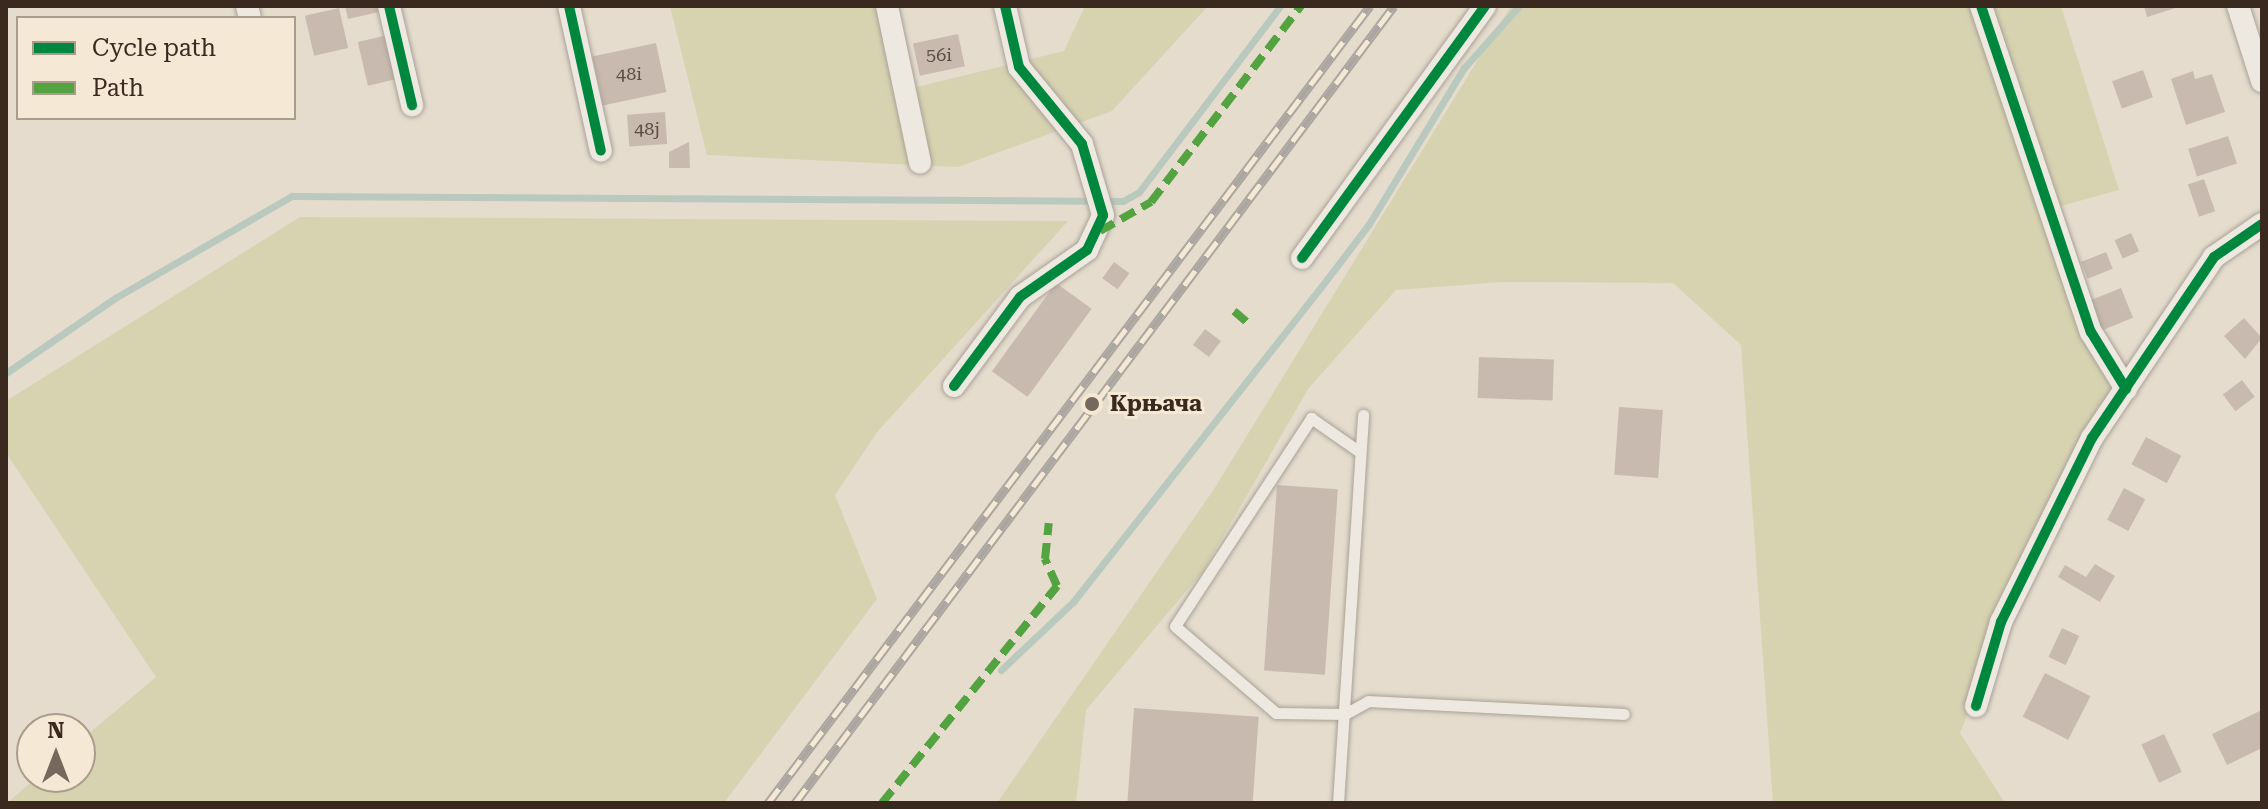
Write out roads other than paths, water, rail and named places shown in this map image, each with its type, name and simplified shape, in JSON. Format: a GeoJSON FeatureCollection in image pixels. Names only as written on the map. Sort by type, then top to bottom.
{"type":"FeatureCollection","features":[{"type":"Feature","properties":{"kind":"street"},"geometry":{"type":"LineString","coordinates":[[389,6],[412,105]]}},
{"type":"Feature","properties":{"kind":"street"},"geometry":{"type":"LineString","coordinates":[[569,6],[601,151]]}},
{"type":"Feature","properties":{"kind":"street"},"geometry":{"type":"LineString","coordinates":[[887,6],[920,163]]}},
{"type":"Feature","properties":{"kind":"street"},"geometry":{"type":"LineString","coordinates":[[954,386],[1020,297],[1087,250],[1103,215],[1099,183],[1056,105],[1019,67],[1005,6]]}},
{"type":"Feature","properties":{"kind":"street"},"geometry":{"type":"LineString","coordinates":[[1302,258],[1485,6]]}},
{"type":"Feature","properties":{"kind":"street"},"geometry":{"type":"LineString","coordinates":[[1981,6],[2091,332],[2126,389]]}},
{"type":"Feature","properties":{"kind":"street"},"geometry":{"type":"LineString","coordinates":[[2238,6],[2262,81]]}},
{"type":"Feature","properties":{"kind":"street"},"geometry":{"type":"LineString","coordinates":[[1976,706],[2001,622],[2051,509],[2214,257],[2262,224]]}},
{"type":"Feature","properties":{"kind":"lane"},"geometry":{"type":"LineString","coordinates":[[1338,803],[1363,415]]}},
{"type":"Feature","properties":{"kind":"lane"},"geometry":{"type":"LineString","coordinates":[[1360,452],[1311,418],[1175,626],[1276,713],[1345,714],[1368,701],[1624,714]]}},
{"type":"Feature","properties":{"kind":"waterway"},"geometry":{"type":"LineString","coordinates":[[6,373],[115,298],[292,196],[1123,201],[1139,192],[1280,6]]}},
{"type":"Feature","properties":{"kind":"waterway"},"geometry":{"type":"LineString","coordinates":[[1001,670],[1073,602],[1321,287],[1369,224],[1464,68],[1519,6]]}},
{"type":"Feature","properties":{"kind":"railway"},"geometry":{"type":"LineString","coordinates":[[768,803],[1370,6]]}},
{"type":"Feature","properties":{"kind":"railway"},"geometry":{"type":"LineString","coordinates":[[795,803],[1394,6]]}},
{"type":"Feature","properties":{"kind":"place","name":"Крњача"},"geometry":{"type":"Point","coordinates":[1092,404]}}]}
